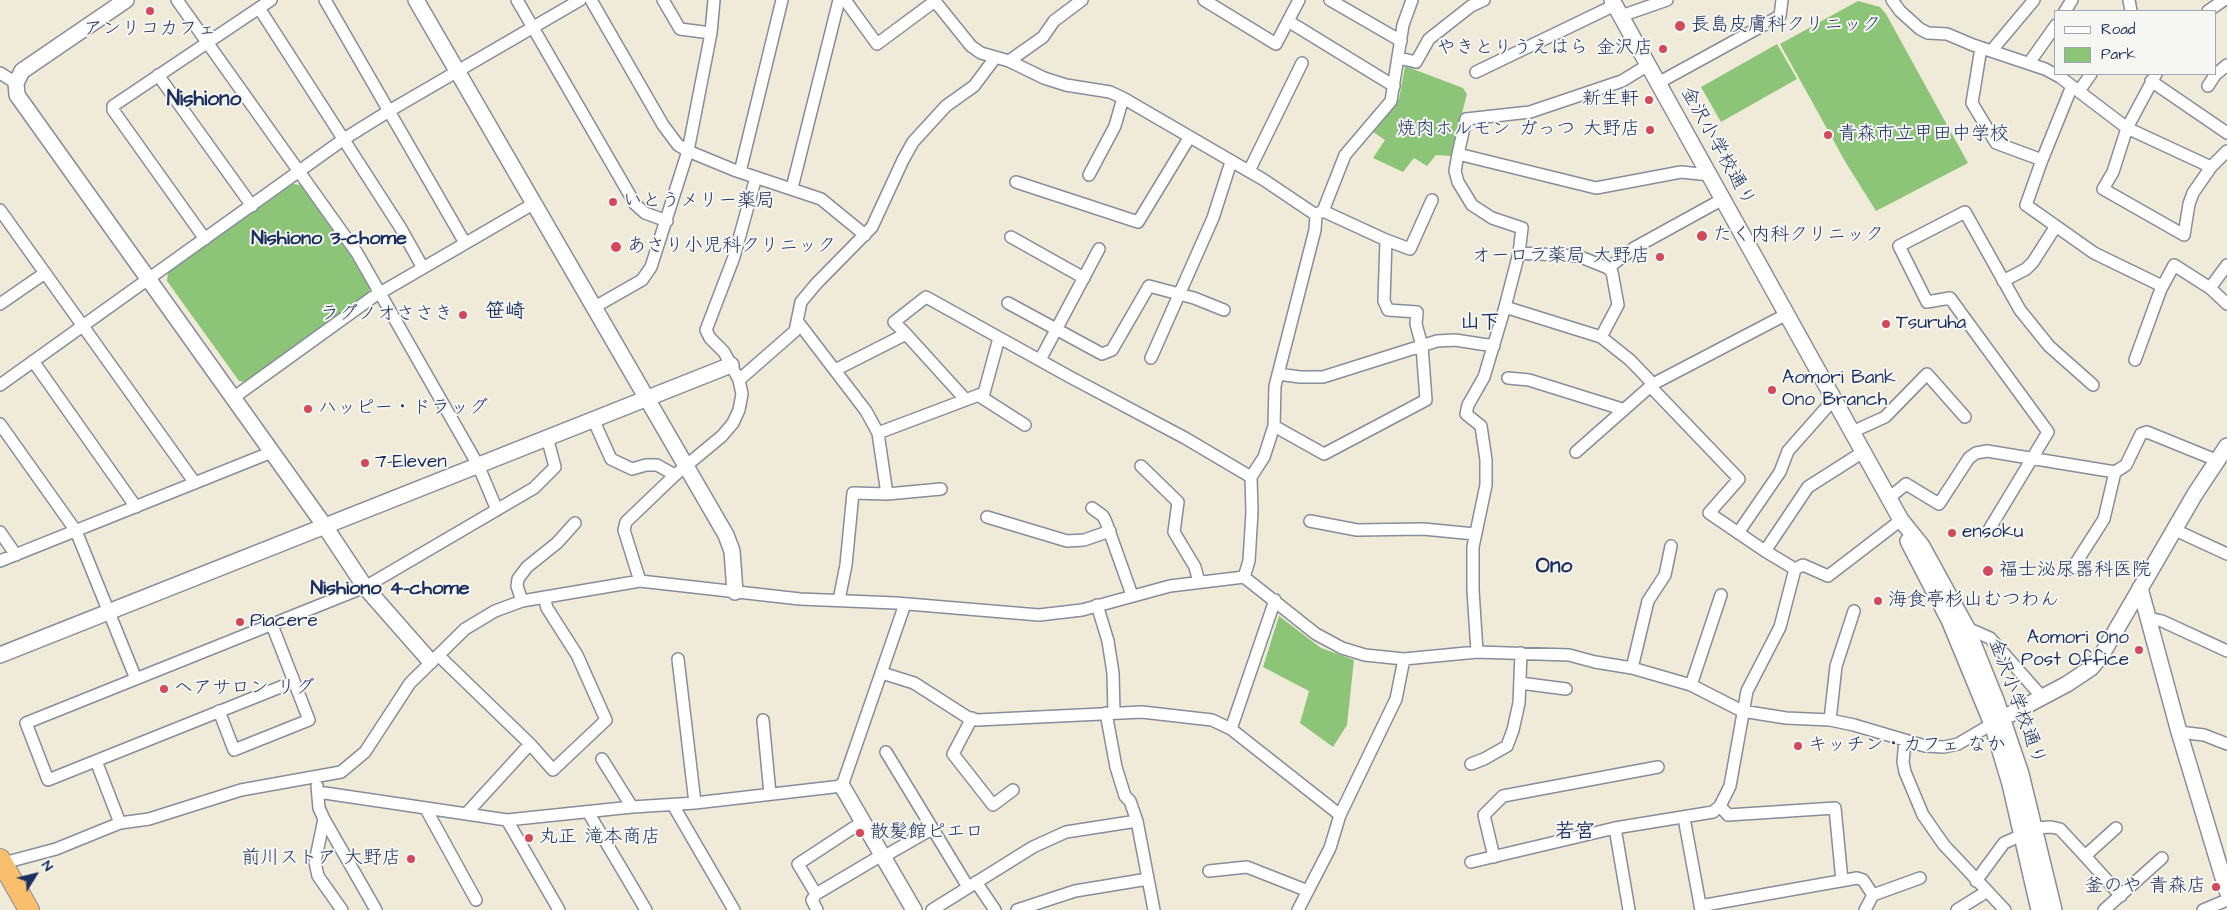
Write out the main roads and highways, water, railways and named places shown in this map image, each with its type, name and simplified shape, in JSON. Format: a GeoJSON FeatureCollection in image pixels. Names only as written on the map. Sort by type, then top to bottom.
{"type":"FeatureCollection","features":[{"type":"Feature","properties":{"kind":"highway"},"geometry":{"type":"LineString","coordinates":[[1,862],[29,910]]}},
{"type":"Feature","properties":{"kind":"place","name":"アンリコカフェ"},"geometry":{"type":"Point","coordinates":[150,11]}},
{"type":"Feature","properties":{"kind":"place","name":"長島皮膚科クリニック"},"geometry":{"type":"Point","coordinates":[1680,26]}},
{"type":"Feature","properties":{"kind":"place","name":"やきとりうえはら 金沢店"},"geometry":{"type":"Point","coordinates":[1663,49]}},
{"type":"Feature","properties":{"kind":"place","name":"新生軒"},"geometry":{"type":"Point","coordinates":[1649,100]}},
{"type":"Feature","properties":{"kind":"place","name":"焼肉ホルモン ガっつ 大野店"},"geometry":{"type":"Point","coordinates":[1650,130]}},
{"type":"Feature","properties":{"kind":"place","name":"青森市立甲田中学校"},"geometry":{"type":"Point","coordinates":[1828,135]}},
{"type":"Feature","properties":{"kind":"place","name":"いとうメリー薬局"},"geometry":{"type":"Point","coordinates":[613,202]}},
{"type":"Feature","properties":{"kind":"place","name":"たく内科クリニック"},"geometry":{"type":"Point","coordinates":[1702,236]}},
{"type":"Feature","properties":{"kind":"place","name":"あさり小児科クリニック"},"geometry":{"type":"Point","coordinates":[616,247]}},
{"type":"Feature","properties":{"kind":"place","name":"オーロラ薬局 大野店"},"geometry":{"type":"Point","coordinates":[1660,257]}},
{"type":"Feature","properties":{"kind":"place","name":"ラグノオささき"},"geometry":{"type":"Point","coordinates":[463,315]}},
{"type":"Feature","properties":{"kind":"place","name":"Tsuruha"},"geometry":{"type":"Point","coordinates":[1886,324]}},
{"type":"Feature","properties":{"kind":"place","name":"Aomori Bank Ono Branch"},"geometry":{"type":"Point","coordinates":[1772,390]}},
{"type":"Feature","properties":{"kind":"place","name":"ハッピー・ドラッグ"},"geometry":{"type":"Point","coordinates":[308,409]}},
{"type":"Feature","properties":{"kind":"place","name":"7-Eleven"},"geometry":{"type":"Point","coordinates":[365,463]}},
{"type":"Feature","properties":{"kind":"place","name":"ensoku"},"geometry":{"type":"Point","coordinates":[1952,533]}},
{"type":"Feature","properties":{"kind":"place","name":"福士泌尿器科医院"},"geometry":{"type":"Point","coordinates":[1988,571]}},
{"type":"Feature","properties":{"kind":"place","name":"海食亭杉山むつわん"},"geometry":{"type":"Point","coordinates":[1878,601]}},
{"type":"Feature","properties":{"kind":"place","name":"Piacere"},"geometry":{"type":"Point","coordinates":[240,622]}},
{"type":"Feature","properties":{"kind":"place","name":"Aomori Ono Post Office"},"geometry":{"type":"Point","coordinates":[2139,650]}},
{"type":"Feature","properties":{"kind":"place","name":"ヘアサロン リグ"},"geometry":{"type":"Point","coordinates":[164,689]}},
{"type":"Feature","properties":{"kind":"place","name":"キッチン・カフェ なか"},"geometry":{"type":"Point","coordinates":[1798,746]}},
{"type":"Feature","properties":{"kind":"place","name":"散髪館ピエロ"},"geometry":{"type":"Point","coordinates":[860,833]}},
{"type":"Feature","properties":{"kind":"place","name":"丸正 滝本商店"},"geometry":{"type":"Point","coordinates":[529,838]}},
{"type":"Feature","properties":{"kind":"place","name":"前川ストア 大野店"},"geometry":{"type":"Point","coordinates":[411,859]}},
{"type":"Feature","properties":{"kind":"place","name":"釜のや 青森店"},"geometry":{"type":"Point","coordinates":[2216,887]}},
{"type":"Feature","properties":{"kind":"district","name":"Nishiono"},"geometry":{"type":"Point","coordinates":[204,101]}},
{"type":"Feature","properties":{"kind":"district","name":"Nishiono 3-chome"},"geometry":{"type":"Point","coordinates":[329,240]}},
{"type":"Feature","properties":{"kind":"district","name":"笹崎"},"geometry":{"type":"Point","coordinates":[505,313]}},
{"type":"Feature","properties":{"kind":"district","name":"山下"},"geometry":{"type":"Point","coordinates":[1480,324]}},
{"type":"Feature","properties":{"kind":"district","name":"Ono"},"geometry":{"type":"Point","coordinates":[1554,568]}},
{"type":"Feature","properties":{"kind":"district","name":"Nishiono 4-chome"},"geometry":{"type":"Point","coordinates":[390,590]}},
{"type":"Feature","properties":{"kind":"district","name":"若宮"},"geometry":{"type":"Point","coordinates":[1575,833]}}]}
